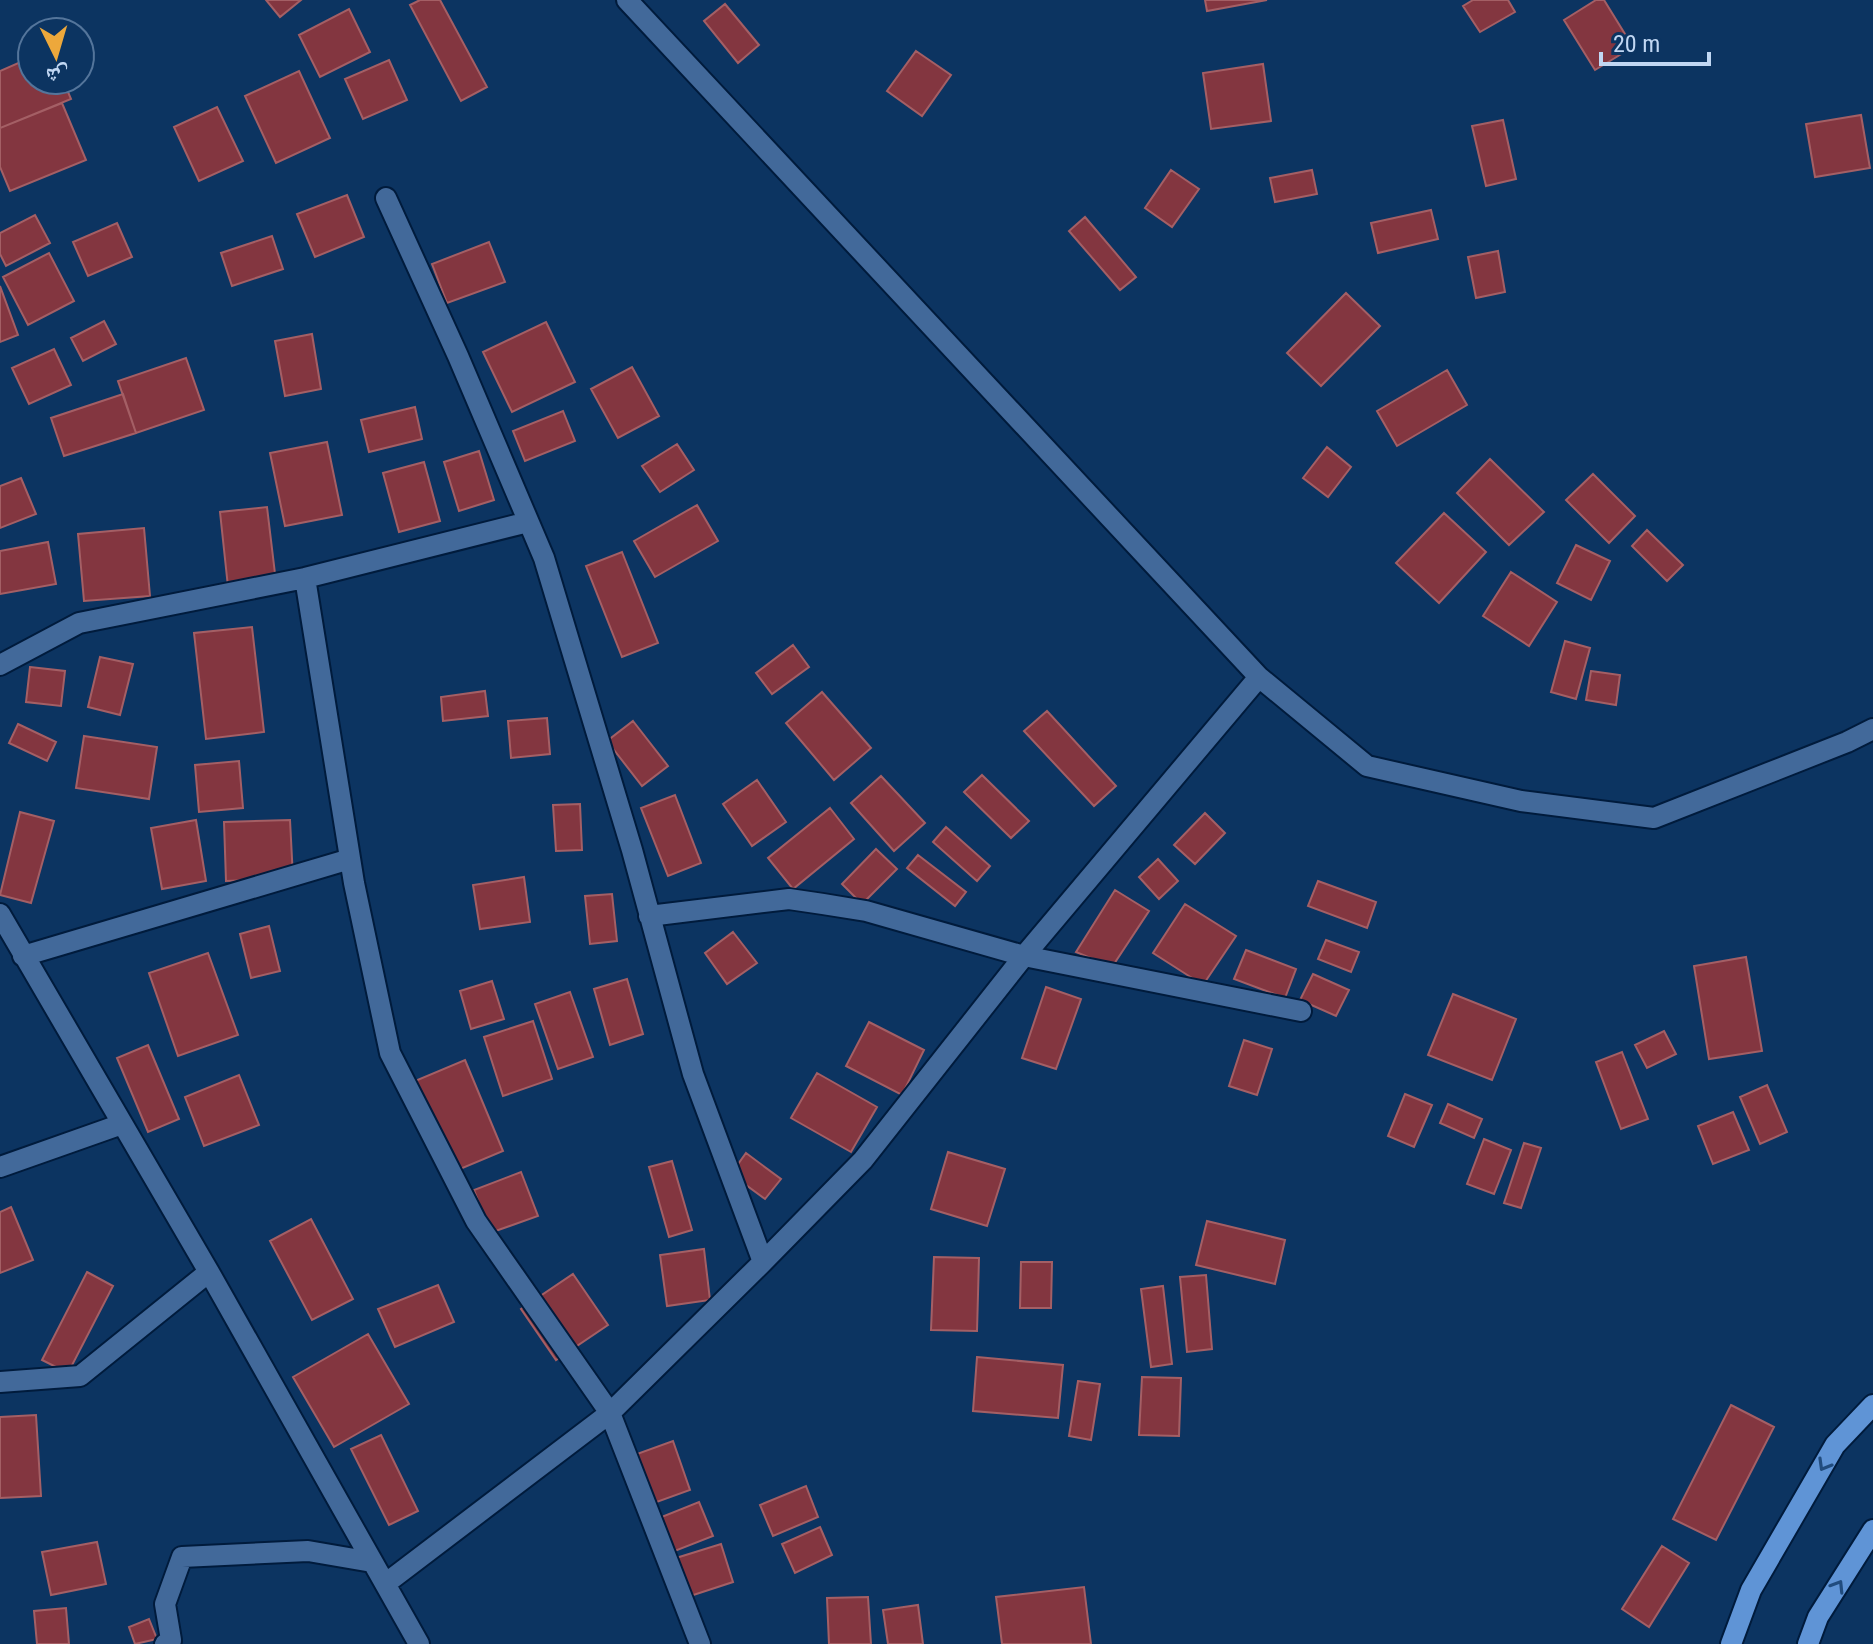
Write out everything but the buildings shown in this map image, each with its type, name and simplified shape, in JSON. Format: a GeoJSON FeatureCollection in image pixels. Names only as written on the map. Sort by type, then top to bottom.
{"type":"FeatureCollection","features":[{"type":"Feature","properties":{"kind":"main road"},"geometry":{"type":"LineString","coordinates":[[1731,1644],[1751,1590],[1835,1445],[1873,1405]]}},
{"type":"Feature","properties":{"kind":"main road"},"geometry":{"type":"LineString","coordinates":[[1808,1644],[1818,1617],[1873,1530]]}},
{"type":"Feature","properties":{"kind":"street"},"geometry":{"type":"LineString","coordinates":[[627,0],[1259,677],[1367,766],[1521,801],[1654,818],[1873,729]]}},
{"type":"Feature","properties":{"kind":"street"},"geometry":{"type":"LineString","coordinates":[[386,198],[458,356],[544,558],[632,850],[693,1074],[763,1262]]}},
{"type":"Feature","properties":{"kind":"street"},"geometry":{"type":"LineString","coordinates":[[0,665],[79,623],[305,578],[528,522]]}},
{"type":"Feature","properties":{"kind":"street"},"geometry":{"type":"LineString","coordinates":[[305,578],[350,859],[390,1053],[476,1221],[610,1413],[700,1644]]}},
{"type":"Feature","properties":{"kind":"street"},"geometry":{"type":"LineString","coordinates":[[385,1584],[610,1413],[863,1160],[1024,956],[1259,677]]}},
{"type":"Feature","properties":{"kind":"street"},"geometry":{"type":"LineString","coordinates":[[23,956],[350,859]]}},
{"type":"Feature","properties":{"kind":"street"},"geometry":{"type":"LineString","coordinates":[[649,916],[789,899],[866,911],[1024,956],[1301,1011]]}},
{"type":"Feature","properties":{"kind":"street"},"geometry":{"type":"LineString","coordinates":[[0,915],[209,1272],[419,1644]]}},
{"type":"Feature","properties":{"kind":"street"},"geometry":{"type":"LineString","coordinates":[[0,1167],[122,1124]]}},
{"type":"Feature","properties":{"kind":"street"},"geometry":{"type":"LineString","coordinates":[[0,1382],[80,1376],[209,1272]]}},
{"type":"Feature","properties":{"kind":"street"},"geometry":{"type":"LineString","coordinates":[[165,1644],[171,1640],[165,1604],[182,1557],[308,1551],[372,1562]]}}]}
